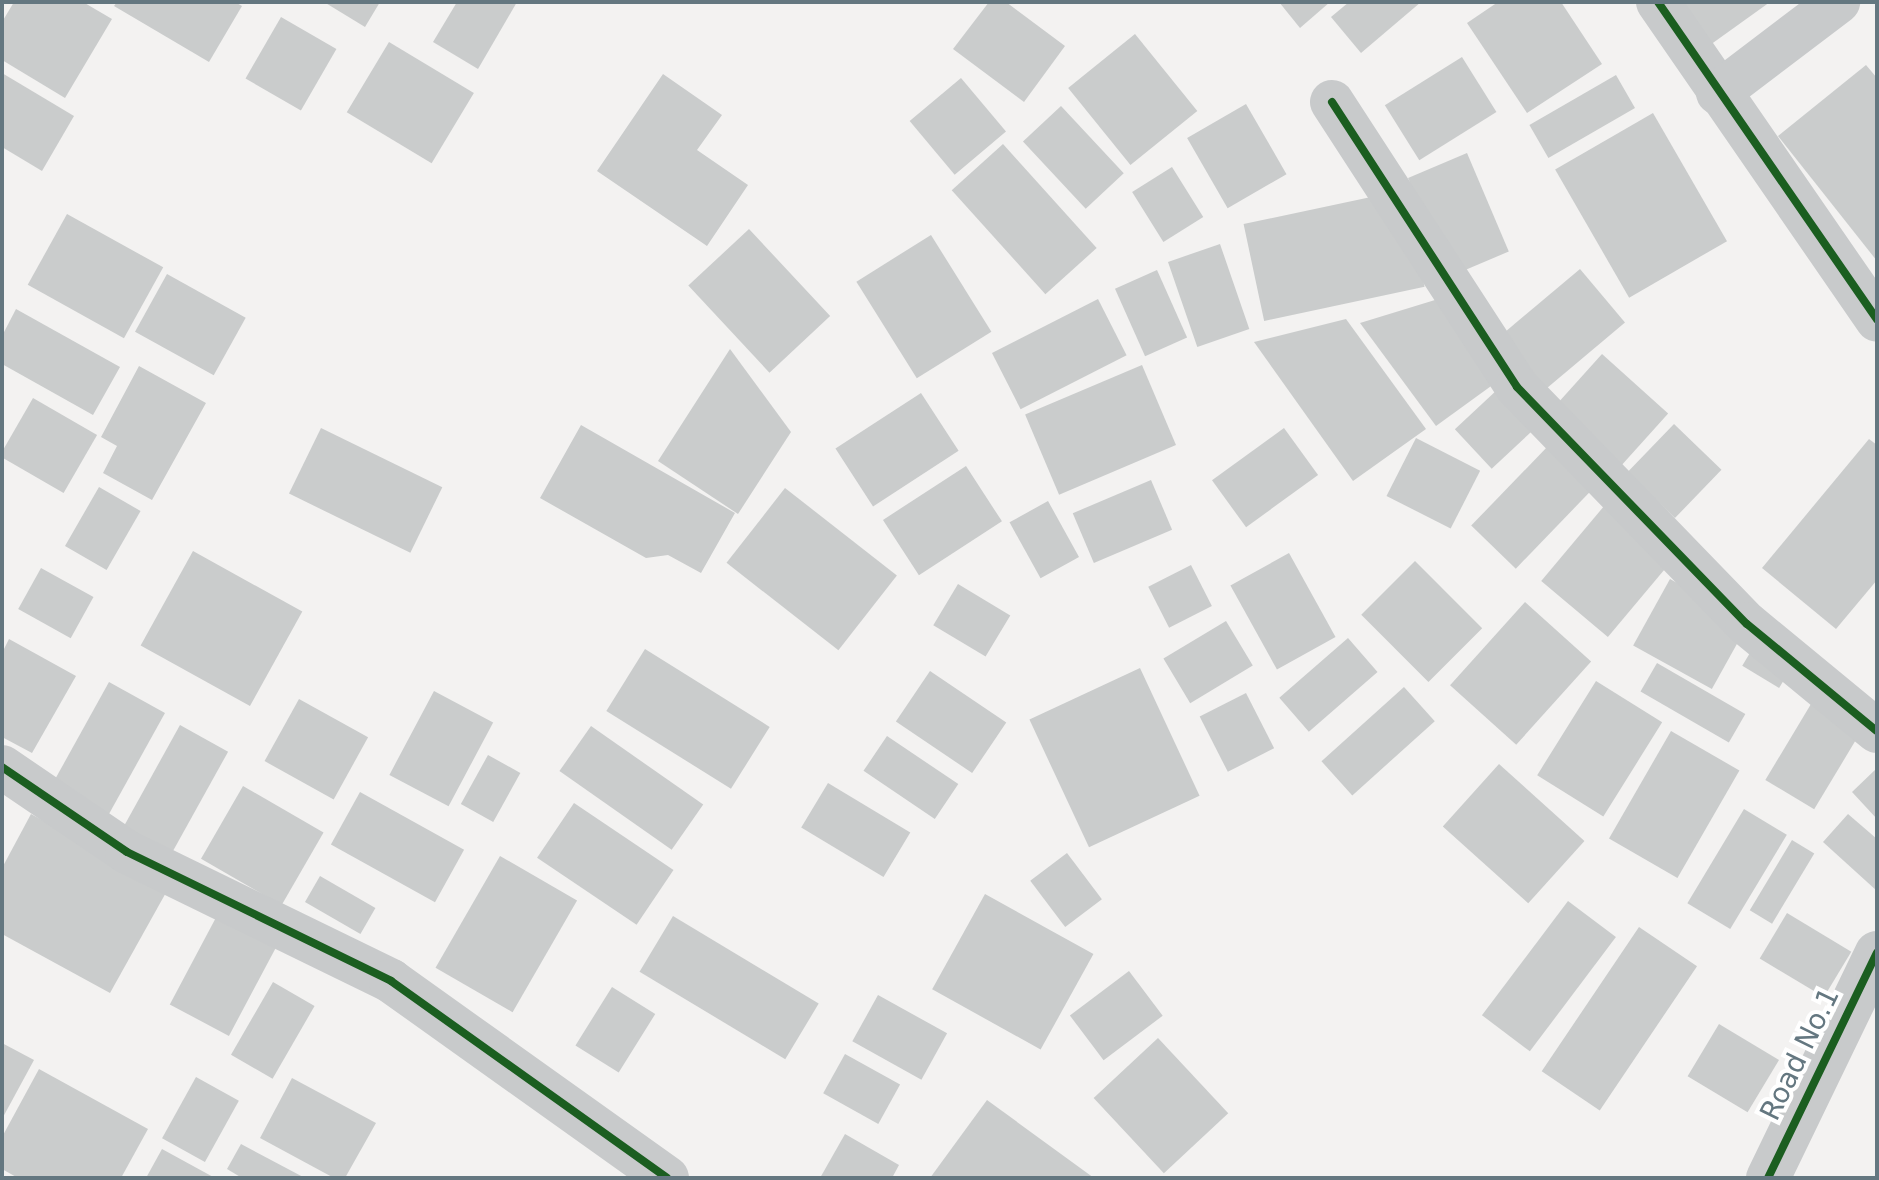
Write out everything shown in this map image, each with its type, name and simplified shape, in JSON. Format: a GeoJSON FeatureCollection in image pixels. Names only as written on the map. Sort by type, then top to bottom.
{"type":"FeatureCollection","features":[{"type":"Feature","properties":{"kind":"street"},"geometry":{"type":"LineString","coordinates":[[1658,2],[1877,320]]}},
{"type":"Feature","properties":{"kind":"street"},"geometry":{"type":"LineString","coordinates":[[1718,93],[1838,2]]}},
{"type":"Feature","properties":{"kind":"street"},"geometry":{"type":"LineString","coordinates":[[1332,102],[1517,387],[1747,624],[1877,731]]}},
{"type":"Feature","properties":{"kind":"street"},"geometry":{"type":"LineString","coordinates":[[2,767],[127,852],[391,981],[663,1177]]}},
{"type":"Feature","properties":{"kind":"street","name":"Road No.1"},"geometry":{"type":"LineString","coordinates":[[1768,1178],[1877,953]]}},
{"type":"Feature","properties":{"kind":"building"},"geometry":{"type":"Polygon","coordinates":[[[14,2],[83,2],[112,19],[65,98],[2,60],[2,22],[14,2]]]}},
{"type":"Feature","properties":{"kind":"building"},"geometry":{"type":"Polygon","coordinates":[[[117,2],[235,2],[242,6],[209,62],[114,6],[117,2]]]}},
{"type":"Feature","properties":{"kind":"building"},"geometry":{"type":"Polygon","coordinates":[[[324,2],[380,2],[365,27],[324,2]]]}},
{"type":"Feature","properties":{"kind":"building"},"geometry":{"type":"Polygon","coordinates":[[[457,2],[517,2],[478,69],[433,42],[457,2]]]}},
{"type":"Feature","properties":{"kind":"building"},"geometry":{"type":"Polygon","coordinates":[[[989,2],[1006,2],[1065,46],[1024,102],[953,49],[989,2]]]}},
{"type":"Feature","properties":{"kind":"building"},"geometry":{"type":"Polygon","coordinates":[[[1279,2],[1330,2],[1300,28],[1279,2]]]}},
{"type":"Feature","properties":{"kind":"building"},"geometry":{"type":"Polygon","coordinates":[[[1349,2],[1421,2],[1361,53],[1331,17],[1349,2]]]}},
{"type":"Feature","properties":{"kind":"building"},"geometry":{"type":"Polygon","coordinates":[[[1498,2],[1561,2],[1602,64],[1527,113],[1467,23],[1498,2]]]}},
{"type":"Feature","properties":{"kind":"building"},"geometry":{"type":"Polygon","coordinates":[[[1679,2],[1770,2],[1710,45],[1679,2]]]}},
{"type":"Feature","properties":{"kind":"building"},"geometry":{"type":"Polygon","coordinates":[[[281,17],[336,49],[301,110],[246,78],[281,17]]]}},
{"type":"Feature","properties":{"kind":"building"},"geometry":{"type":"Polygon","coordinates":[[[1135,34],[1197,111],[1130,165],[1068,88],[1135,34]]]}},
{"type":"Feature","properties":{"kind":"building"},"geometry":{"type":"Polygon","coordinates":[[[389,42],[474,93],[432,163],[347,112],[389,42]]]}},
{"type":"Feature","properties":{"kind":"building"},"geometry":{"type":"Polygon","coordinates":[[[1462,57],[1496,112],[1419,160],[1385,105],[1462,57]]]}},
{"type":"Feature","properties":{"kind":"building"},"geometry":{"type":"Polygon","coordinates":[[[1866,65],[1877,78],[1877,261],[1778,136],[1866,65]]]}},
{"type":"Feature","properties":{"kind":"building"},"geometry":{"type":"Polygon","coordinates":[[[2,73],[74,116],[42,171],[2,147],[2,73]]]}},
{"type":"Feature","properties":{"kind":"building"},"geometry":{"type":"Polygon","coordinates":[[[663,74],[722,115],[697,150],[748,185],[707,246],[597,171],[663,74]]]}},
{"type":"Feature","properties":{"kind":"building"},"geometry":{"type":"Polygon","coordinates":[[[1616,75],[1635,108],[1548,158],[1529,125],[1616,75]]]}},
{"type":"Feature","properties":{"kind":"building"},"geometry":{"type":"Polygon","coordinates":[[[961,78],[1006,132],[955,175],[910,121],[961,78]]]}},
{"type":"Feature","properties":{"kind":"building"},"geometry":{"type":"Polygon","coordinates":[[[1246,104],[1286,174],[1228,208],[1187,138],[1246,104]]]}},
{"type":"Feature","properties":{"kind":"building"},"geometry":{"type":"Polygon","coordinates":[[[1061,106],[1124,173],[1086,209],[1023,141],[1061,106]]]}},
{"type":"Feature","properties":{"kind":"building"},"geometry":{"type":"Polygon","coordinates":[[[1653,113],[1727,241],[1629,298],[1555,170],[1653,113]]]}},
{"type":"Feature","properties":{"kind":"building"},"geometry":{"type":"Polygon","coordinates":[[[1003,144],[1097,248],[1045,294],[952,190],[1003,144]]]}},
{"type":"Feature","properties":{"kind":"building"},"geometry":{"type":"Polygon","coordinates":[[[1467,153],[1509,251],[1450,277],[1408,178],[1467,153]]]}},
{"type":"Feature","properties":{"kind":"building"},"geometry":{"type":"Polygon","coordinates":[[[1172,167],[1203,217],[1163,242],[1132,192],[1172,167]]]}},
{"type":"Feature","properties":{"kind":"building"},"geometry":{"type":"Polygon","coordinates":[[[1404,190],[1425,287],[1264,321],[1244,224],[1404,190]]]}},
{"type":"Feature","properties":{"kind":"building"},"geometry":{"type":"Polygon","coordinates":[[[67,214],[163,267],[124,338],[28,285],[67,214]]]}},
{"type":"Feature","properties":{"kind":"building"},"geometry":{"type":"Polygon","coordinates":[[[749,229],[830,316],[769,373],[688,286],[749,229]]]}},
{"type":"Feature","properties":{"kind":"building"},"geometry":{"type":"Polygon","coordinates":[[[931,235],[991,332],[917,378],[856,282],[931,235]]]}},
{"type":"Feature","properties":{"kind":"building"},"geometry":{"type":"Polygon","coordinates":[[[1220,244],[1249,329],[1197,347],[1168,262],[1220,244]]]}},
{"type":"Feature","properties":{"kind":"building"},"geometry":{"type":"Polygon","coordinates":[[[1580,269],[1625,323],[1544,391],[1499,337],[1580,269]]]}},
{"type":"Feature","properties":{"kind":"building"},"geometry":{"type":"Polygon","coordinates":[[[1157,270],[1187,338],[1145,356],[1115,289],[1157,270]]]}},
{"type":"Feature","properties":{"kind":"building"},"geometry":{"type":"Polygon","coordinates":[[[167,274],[246,318],[214,375],[135,332],[167,274]]]}},
{"type":"Feature","properties":{"kind":"building"},"geometry":{"type":"Polygon","coordinates":[[[1098,299],[1127,355],[1021,409],[992,353],[1098,299]]]}},
{"type":"Feature","properties":{"kind":"building"},"geometry":{"type":"Polygon","coordinates":[[[1435,300],[1498,381],[1436,426],[1360,323],[1435,300]]]}},
{"type":"Feature","properties":{"kind":"building"},"geometry":{"type":"Polygon","coordinates":[[[16,309],[120,367],[93,415],[2,364],[2,336],[16,309]]]}},
{"type":"Feature","properties":{"kind":"building"},"geometry":{"type":"Polygon","coordinates":[[[1346,319],[1426,429],[1353,481],[1254,342],[1346,319]]]}},
{"type":"Feature","properties":{"kind":"building"},"geometry":{"type":"Polygon","coordinates":[[[730,349],[791,432],[738,514],[658,461],[730,349]]]}},
{"type":"Feature","properties":{"kind":"building"},"geometry":{"type":"Polygon","coordinates":[[[1602,354],[1668,414],[1617,470],[1551,410],[1602,354]]]}},
{"type":"Feature","properties":{"kind":"building"},"geometry":{"type":"Polygon","coordinates":[[[1142,365],[1176,445],[1059,495],[1025,415],[1142,365]]]}},
{"type":"Feature","properties":{"kind":"building"},"geometry":{"type":"Polygon","coordinates":[[[139,366],[206,403],[152,500],[103,473],[117,446],[101,437],[139,366]]]}},
{"type":"Feature","properties":{"kind":"building"},"geometry":{"type":"Polygon","coordinates":[[[1498,389],[1535,428],[1492,469],[1455,429],[1498,389]]]}},
{"type":"Feature","properties":{"kind":"building"},"geometry":{"type":"Polygon","coordinates":[[[921,393],[959,451],[873,506],[835,449],[921,393]]]}},
{"type":"Feature","properties":{"kind":"building"},"geometry":{"type":"Polygon","coordinates":[[[33,398],[97,435],[64,493],[2,457],[2,452],[33,398]]]}},
{"type":"Feature","properties":{"kind":"building"},"geometry":{"type":"Polygon","coordinates":[[[1674,424],[1721,470],[1675,518],[1627,472],[1674,424]]]}},
{"type":"Feature","properties":{"kind":"building"},"geometry":{"type":"Polygon","coordinates":[[[581,425],[735,513],[701,573],[668,555],[646,558],[540,498],[581,425]]]}},
{"type":"Feature","properties":{"kind":"building"},"geometry":{"type":"Polygon","coordinates":[[[321,428],[442,487],[410,553],[289,494],[321,428]]]}},
{"type":"Feature","properties":{"kind":"building"},"geometry":{"type":"Polygon","coordinates":[[[1284,428],[1318,475],[1246,527],[1212,480],[1284,428]]]}},
{"type":"Feature","properties":{"kind":"building"},"geometry":{"type":"Polygon","coordinates":[[[1416,438],[1480,471],[1451,529],[1386,496],[1416,438]]]}},
{"type":"Feature","properties":{"kind":"building"},"geometry":{"type":"Polygon","coordinates":[[[1869,439],[1877,445],[1877,580],[1836,629],[1762,568],[1869,439]]]}},
{"type":"Feature","properties":{"kind":"building"},"geometry":{"type":"Polygon","coordinates":[[[1549,445],[1594,488],[1516,569],[1471,526],[1549,445]]]}},
{"type":"Feature","properties":{"kind":"building"},"geometry":{"type":"Polygon","coordinates":[[[966,466],[1002,521],[919,575],[883,520],[966,466]]]}},
{"type":"Feature","properties":{"kind":"building"},"geometry":{"type":"Polygon","coordinates":[[[1151,480],[1172,530],[1094,563],[1073,513],[1151,480]]]}},
{"type":"Feature","properties":{"kind":"building"},"geometry":{"type":"Polygon","coordinates":[[[99,487],[141,511],[107,570],[65,546],[99,487]]]}},
{"type":"Feature","properties":{"kind":"building"},"geometry":{"type":"Polygon","coordinates":[[[785,488],[897,575],[838,650],[727,563],[785,488]]]}},
{"type":"Feature","properties":{"kind":"building"},"geometry":{"type":"Polygon","coordinates":[[[1610,499],[1677,555],[1608,637],[1541,581],[1610,499]]]}},
{"type":"Feature","properties":{"kind":"building"},"geometry":{"type":"Polygon","coordinates":[[[1048,501],[1079,557],[1041,578],[1010,522],[1048,501]]]}},
{"type":"Feature","properties":{"kind":"building"},"geometry":{"type":"Polygon","coordinates":[[[193,551],[302,612],[250,706],[141,645],[193,551]]]}},
{"type":"Feature","properties":{"kind":"building"},"geometry":{"type":"Polygon","coordinates":[[[1289,553],[1336,637],[1277,669],[1230,585],[1289,553]]]}},
{"type":"Feature","properties":{"kind":"building"},"geometry":{"type":"Polygon","coordinates":[[[1415,561],[1482,628],[1428,682],[1361,615],[1415,561]]]}},
{"type":"Feature","properties":{"kind":"building"},"geometry":{"type":"Polygon","coordinates":[[[1191,565],[1212,606],[1169,628],[1148,587],[1191,565]]]}},
{"type":"Feature","properties":{"kind":"building"},"geometry":{"type":"Polygon","coordinates":[[[41,568],[93,597],[71,638],[18,609],[41,568]]]}},
{"type":"Feature","properties":{"kind":"building"},"geometry":{"type":"Polygon","coordinates":[[[1670,579],[1749,623],[1712,689],[1633,645],[1670,579]]]}},
{"type":"Feature","properties":{"kind":"building"},"geometry":{"type":"Polygon","coordinates":[[[958,584],[1010,615],[986,657],[933,625],[958,584]]]}},
{"type":"Feature","properties":{"kind":"building"},"geometry":{"type":"Polygon","coordinates":[[[1525,602],[1591,662],[1516,745],[1450,685],[1525,602]]]}},
{"type":"Feature","properties":{"kind":"building"},"geometry":{"type":"Polygon","coordinates":[[[1226,621],[1253,666],[1190,703],[1163,659],[1226,621]]]}},
{"type":"Feature","properties":{"kind":"building"},"geometry":{"type":"Polygon","coordinates":[[[1768,623],[1805,645],[1779,688],[1742,666],[1768,623]]]}},
{"type":"Feature","properties":{"kind":"building"},"geometry":{"type":"Polygon","coordinates":[[[1348,638],[1378,672],[1309,732],[1279,698],[1348,638]]]}},
{"type":"Feature","properties":{"kind":"building"},"geometry":{"type":"Polygon","coordinates":[[[9,639],[76,676],[32,753],[2,737],[2,653],[9,639]]]}},
{"type":"Feature","properties":{"kind":"building"},"geometry":{"type":"Polygon","coordinates":[[[645,649],[770,727],[731,789],[606,711],[645,649]]]}},
{"type":"Feature","properties":{"kind":"building"},"geometry":{"type":"Polygon","coordinates":[[[1657,663],[1745,714],[1729,743],[1640,692],[1657,663]]]}},
{"type":"Feature","properties":{"kind":"building"},"geometry":{"type":"Polygon","coordinates":[[[1140,668],[1200,796],[1089,847],[1029,720],[1140,668]]]}},
{"type":"Feature","properties":{"kind":"building"},"geometry":{"type":"Polygon","coordinates":[[[930,671],[1006,722],[972,773],[896,722],[930,671]]]}},
{"type":"Feature","properties":{"kind":"building"},"geometry":{"type":"Polygon","coordinates":[[[1596,681],[1662,722],[1603,816],[1537,775],[1596,681]]]}},
{"type":"Feature","properties":{"kind":"building"},"geometry":{"type":"Polygon","coordinates":[[[109,682],[165,713],[107,817],[51,786],[109,682]]]}},
{"type":"Feature","properties":{"kind":"building"},"geometry":{"type":"Polygon","coordinates":[[[1823,684],[1872,713],[1814,809],[1765,780],[1823,684]]]}},
{"type":"Feature","properties":{"kind":"building"},"geometry":{"type":"Polygon","coordinates":[[[1404,687],[1435,721],[1352,795],[1322,761],[1404,687]]]}},
{"type":"Feature","properties":{"kind":"building"},"geometry":{"type":"Polygon","coordinates":[[[434,691],[493,722],[449,806],[389,775],[434,691]]]}},
{"type":"Feature","properties":{"kind":"building"},"geometry":{"type":"Polygon","coordinates":[[[1246,693],[1274,748],[1228,772],[1200,717],[1246,693]]]}},
{"type":"Feature","properties":{"kind":"building"},"geometry":{"type":"Polygon","coordinates":[[[299,699],[368,737],[334,799],[265,761],[299,699]]]}},
{"type":"Feature","properties":{"kind":"building"},"geometry":{"type":"Polygon","coordinates":[[[180,725],[228,752],[170,857],[122,830],[180,725]]]}},
{"type":"Feature","properties":{"kind":"building"},"geometry":{"type":"Polygon","coordinates":[[[591,726],[703,805],[672,850],[559,771],[591,726]]]}},
{"type":"Feature","properties":{"kind":"building"},"geometry":{"type":"Polygon","coordinates":[[[1671,731],[1739,770],[1677,878],[1609,838],[1671,731]]]}},
{"type":"Feature","properties":{"kind":"building"},"geometry":{"type":"Polygon","coordinates":[[[887,736],[958,784],[935,819],[864,771],[887,736]]]}},
{"type":"Feature","properties":{"kind":"building"},"geometry":{"type":"Polygon","coordinates":[[[488,755],[520,773],[493,822],[461,804],[488,755]]]}},
{"type":"Feature","properties":{"kind":"building"},"geometry":{"type":"Polygon","coordinates":[[[1499,764],[1584,841],[1528,903],[1443,826],[1499,764]]]}},
{"type":"Feature","properties":{"kind":"building"},"geometry":{"type":"Polygon","coordinates":[[[1877,768],[1877,819],[1852,792],[1877,768]]]}},
{"type":"Feature","properties":{"kind":"building"},"geometry":{"type":"Polygon","coordinates":[[[828,783],[910,832],[884,877],[801,828],[828,783]]]}},
{"type":"Feature","properties":{"kind":"building"},"geometry":{"type":"Polygon","coordinates":[[[243,786],[324,832],[282,905],[201,859],[243,786]]]}},
{"type":"Feature","properties":{"kind":"building"},"geometry":{"type":"Polygon","coordinates":[[[360,792],[464,850],[435,902],[331,844],[360,792]]]}},
{"type":"Feature","properties":{"kind":"building"},"geometry":{"type":"Polygon","coordinates":[[[574,803],[673,870],[637,925],[537,858],[574,803]]]}},
{"type":"Feature","properties":{"kind":"building"},"geometry":{"type":"Polygon","coordinates":[[[1744,809],[1787,835],[1730,929],[1687,903],[1744,809]]]}},
{"type":"Feature","properties":{"kind":"building"},"geometry":{"type":"Polygon","coordinates":[[[31,814],[168,889],[110,993],[2,934],[2,868],[31,814]]]}},
{"type":"Feature","properties":{"kind":"building"},"geometry":{"type":"Polygon","coordinates":[[[1848,814],[1877,839],[1877,891],[1823,842],[1848,814]]]}},
{"type":"Feature","properties":{"kind":"building"},"geometry":{"type":"Polygon","coordinates":[[[1792,840],[1814,853],[1772,924],[1750,910],[1792,840]]]}},
{"type":"Feature","properties":{"kind":"building"},"geometry":{"type":"Polygon","coordinates":[[[1067,853],[1102,899],[1065,927],[1030,881],[1067,853]]]}},
{"type":"Feature","properties":{"kind":"building"},"geometry":{"type":"Polygon","coordinates":[[[500,856],[577,900],[513,1012],[436,968],[500,856]]]}},
{"type":"Feature","properties":{"kind":"building"},"geometry":{"type":"Polygon","coordinates":[[[320,876],[375,908],[360,934],[305,902],[320,876]]]}},
{"type":"Feature","properties":{"kind":"building"},"geometry":{"type":"Polygon","coordinates":[[[985,894],[1093,954],[1041,1049],[932,989],[985,894]]]}},
{"type":"Feature","properties":{"kind":"building"},"geometry":{"type":"Polygon","coordinates":[[[1568,901],[1616,937],[1530,1051],[1482,1015],[1568,901]]]}},
{"type":"Feature","properties":{"kind":"building"},"geometry":{"type":"Polygon","coordinates":[[[220,910],[279,941],[229,1036],[170,1004],[220,910]]]}},
{"type":"Feature","properties":{"kind":"building"},"geometry":{"type":"Polygon","coordinates":[[[1787,913],[1851,952],[1824,997],[1760,958],[1787,913]]]}},
{"type":"Feature","properties":{"kind":"building"},"geometry":{"type":"Polygon","coordinates":[[[673,916],[819,1004],[785,1059],[640,972],[673,916]]]}},
{"type":"Feature","properties":{"kind":"building"},"geometry":{"type":"Polygon","coordinates":[[[1639,927],[1697,966],[1600,1110],[1542,1071],[1639,927]]]}},
{"type":"Feature","properties":{"kind":"building"},"geometry":{"type":"Polygon","coordinates":[[[1129,971],[1163,1016],[1104,1060],[1070,1016],[1129,971]]]}},
{"type":"Feature","properties":{"kind":"building"},"geometry":{"type":"Polygon","coordinates":[[[273,982],[315,1006],[273,1079],[231,1055],[273,982]]]}},
{"type":"Feature","properties":{"kind":"building"},"geometry":{"type":"Polygon","coordinates":[[[612,987],[655,1014],[619,1073],[575,1046],[612,987]]]}},
{"type":"Feature","properties":{"kind":"building"},"geometry":{"type":"Polygon","coordinates":[[[878,995],[947,1033],[921,1080],[852,1041],[878,995]]]}},
{"type":"Feature","properties":{"kind":"building"},"geometry":{"type":"Polygon","coordinates":[[[1719,1024],[1779,1060],[1748,1112],[1688,1076],[1719,1024]]]}},
{"type":"Feature","properties":{"kind":"building"},"geometry":{"type":"Polygon","coordinates":[[[1158,1038],[1228,1113],[1164,1173],[1094,1098],[1158,1038]]]}},
{"type":"Feature","properties":{"kind":"building"},"geometry":{"type":"Polygon","coordinates":[[[2,1043],[34,1060],[2,1119],[2,1043]]]}},
{"type":"Feature","properties":{"kind":"building"},"geometry":{"type":"Polygon","coordinates":[[[845,1054],[900,1085],[878,1124],[823,1093],[845,1054]]]}},
{"type":"Feature","properties":{"kind":"building"},"geometry":{"type":"Polygon","coordinates":[[[39,1069],[148,1129],[121,1178],[18,1178],[2,1169],[2,1137],[39,1069]]]}},
{"type":"Feature","properties":{"kind":"building"},"geometry":{"type":"Polygon","coordinates":[[[196,1077],[239,1101],[205,1162],[162,1138],[196,1077]]]}},
{"type":"Feature","properties":{"kind":"building"},"geometry":{"type":"Polygon","coordinates":[[[292,1078],[376,1123],[345,1178],[334,1178],[260,1138],[292,1078]]]}},
{"type":"Feature","properties":{"kind":"building"},"geometry":{"type":"Polygon","coordinates":[[[987,1100],[1094,1178],[930,1178],[987,1100]]]}},
{"type":"Feature","properties":{"kind":"building"},"geometry":{"type":"Polygon","coordinates":[[[845,1134],[899,1165],[892,1178],[820,1178],[845,1134]]]}},
{"type":"Feature","properties":{"kind":"building"},"geometry":{"type":"Polygon","coordinates":[[[241,1144],[305,1178],[242,1178],[227,1169],[241,1144]]]}},
{"type":"Feature","properties":{"kind":"building"},"geometry":{"type":"Polygon","coordinates":[[[162,1149],[215,1178],[146,1178],[162,1149]]]}},
{"type":"Feature","properties":{"kind":"cycle path"},"geometry":{"type":"LineString","coordinates":[[1658,2],[1877,320]]}},
{"type":"Feature","properties":{"kind":"cycle path"},"geometry":{"type":"LineString","coordinates":[[1332,102],[1517,387],[1747,624],[1877,731]]}},
{"type":"Feature","properties":{"kind":"cycle path"},"geometry":{"type":"LineString","coordinates":[[2,767],[127,852],[391,981],[667,1178]]}},
{"type":"Feature","properties":{"kind":"cycle path"},"geometry":{"type":"LineString","coordinates":[[1768,1178],[1877,953]]}}]}
